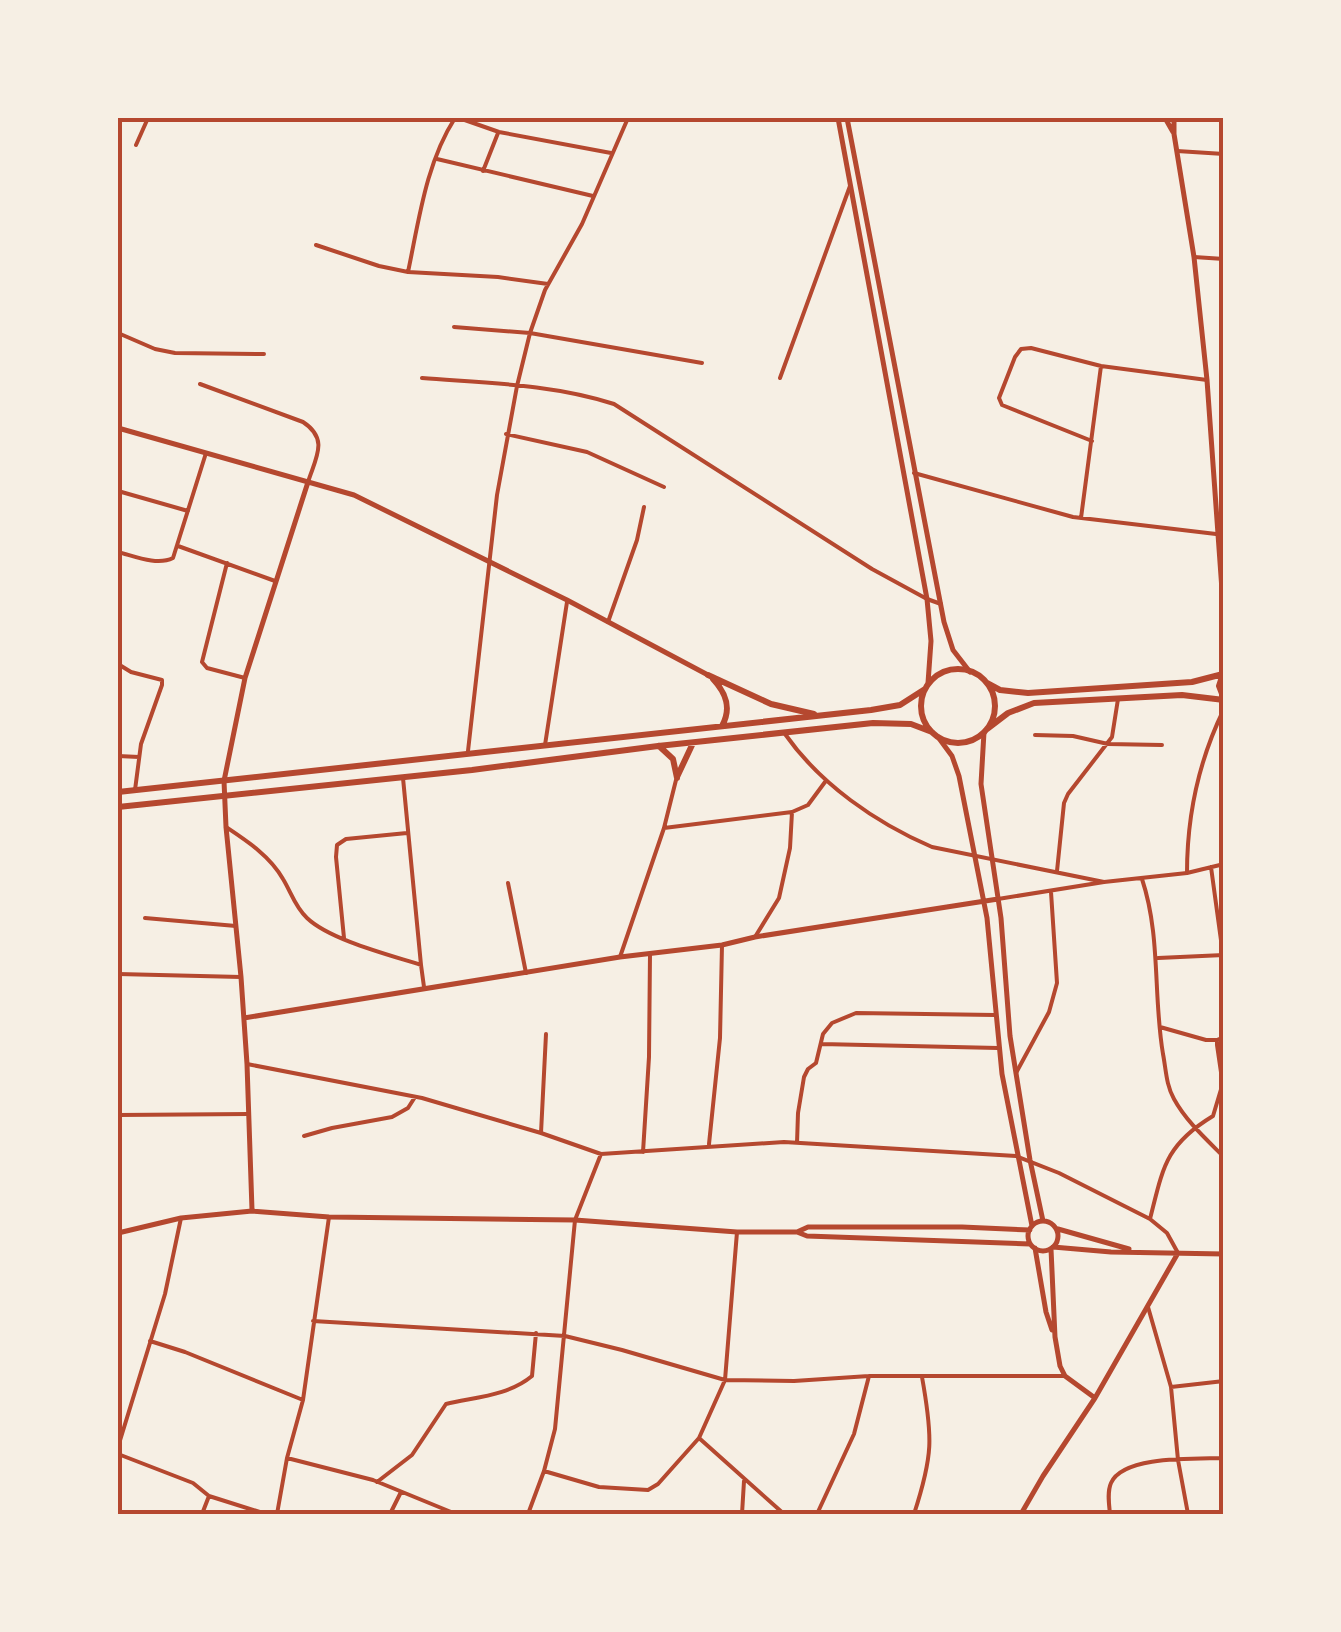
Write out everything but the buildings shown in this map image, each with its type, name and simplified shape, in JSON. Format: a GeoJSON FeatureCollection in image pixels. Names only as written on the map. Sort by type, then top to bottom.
{"type":"FeatureCollection","features":[{"type":"Feature","properties":{"kind":"highway"},"geometry":{"type":"LineString","coordinates":[[118,792],[891,707],[906,702],[948,670],[961,669],[979,675],[1000,690],[1028,693],[1192,682],[1223,673]]}},
{"type":"Feature","properties":{"kind":"highway"},"geometry":{"type":"LineString","coordinates":[[118,807],[890,722],[911,724],[949,742],[962,742],[974,739],[1008,713],[1028,704],[1189,694],[1224,699],[1219,686],[1223,673]]}},
{"type":"Feature","properties":{"kind":"highway"},"geometry":{"type":"LineString","coordinates":[[708,675],[771,704],[826,716]]}},
{"type":"Feature","properties":{"kind":"highway"},"geometry":{"type":"LineString","coordinates":[[708,675],[727,701],[722,726]]}},
{"type":"Feature","properties":{"kind":"highway"},"geometry":{"type":"LineString","coordinates":[[985,731],[995,703],[988,684]]}},
{"type":"Feature","properties":{"kind":"highway"},"geometry":{"type":"LineString","coordinates":[[927,686],[922,712],[925,723],[935,734]]}},
{"type":"Feature","properties":{"kind":"highway"},"geometry":{"type":"LineString","coordinates":[[676,778],[693,742]]}},
{"type":"Feature","properties":{"kind":"highway"},"geometry":{"type":"LineString","coordinates":[[658,746],[673,758],[676,778]]}},
{"type":"Feature","properties":{"kind":"street"},"geometry":{"type":"LineString","coordinates":[[136,144],[148,118]]}},
{"type":"Feature","properties":{"kind":"street"},"geometry":{"type":"LineString","coordinates":[[408,272],[436,158],[457,118],[499,132],[611,154]]}},
{"type":"Feature","properties":{"kind":"street"},"geometry":{"type":"LineString","coordinates":[[468,755],[489,561],[516,386],[548,284],[582,224],[628,118]]}},
{"type":"Feature","properties":{"kind":"street"},"geometry":{"type":"LineString","coordinates":[[838,118],[926,600],[932,650],[927,686]]}},
{"type":"Feature","properties":{"kind":"street"},"geometry":{"type":"LineString","coordinates":[[847,118],[941,604],[950,643],[970,672]]}},
{"type":"Feature","properties":{"kind":"street"},"geometry":{"type":"LineString","coordinates":[[1165,118],[1174,134]]}},
{"type":"Feature","properties":{"kind":"street"},"geometry":{"type":"LineString","coordinates":[[1174,118],[1194,257],[1224,618]]}},
{"type":"Feature","properties":{"kind":"street"},"geometry":{"type":"LineString","coordinates":[[482,170],[499,132]]}},
{"type":"Feature","properties":{"kind":"street"},"geometry":{"type":"LineString","coordinates":[[1178,151],[1224,154]]}},
{"type":"Feature","properties":{"kind":"street"},"geometry":{"type":"LineString","coordinates":[[436,158],[593,196]]}},
{"type":"Feature","properties":{"kind":"street"},"geometry":{"type":"LineString","coordinates":[[780,378],[850,186]]}},
{"type":"Feature","properties":{"kind":"street"},"geometry":{"type":"LineString","coordinates":[[316,245],[408,272],[548,284]]}},
{"type":"Feature","properties":{"kind":"street"},"geometry":{"type":"LineString","coordinates":[[1194,257],[1224,259]]}},
{"type":"Feature","properties":{"kind":"street"},"geometry":{"type":"LineString","coordinates":[[454,327],[530,334],[702,363]]}},
{"type":"Feature","properties":{"kind":"street"},"geometry":{"type":"LineString","coordinates":[[118,333],[174,353],[264,354]]}},
{"type":"Feature","properties":{"kind":"street"},"geometry":{"type":"LineString","coordinates":[[1092,440],[1006,406],[1000,398],[1021,349],[1031,348],[1101,366],[1206,380]]}},
{"type":"Feature","properties":{"kind":"street"},"geometry":{"type":"LineString","coordinates":[[1082,518],[1101,366]]}},
{"type":"Feature","properties":{"kind":"street"},"geometry":{"type":"LineString","coordinates":[[422,378],[516,386],[614,404],[842,551],[926,600],[941,604]]}},
{"type":"Feature","properties":{"kind":"street"},"geometry":{"type":"LineString","coordinates":[[200,384],[303,422],[314,428],[320,444],[244,678],[224,781],[242,978],[252,1212]]}},
{"type":"Feature","properties":{"kind":"street"},"geometry":{"type":"LineString","coordinates":[[118,428],[354,495],[708,675]]}},
{"type":"Feature","properties":{"kind":"street"},"geometry":{"type":"LineString","coordinates":[[506,434],[587,452],[664,486]]}},
{"type":"Feature","properties":{"kind":"street"},"geometry":{"type":"LineString","coordinates":[[118,552],[164,562],[173,558],[206,453]]}},
{"type":"Feature","properties":{"kind":"street"},"geometry":{"type":"LineString","coordinates":[[914,473],[1082,518],[1216,534]]}},
{"type":"Feature","properties":{"kind":"street"},"geometry":{"type":"LineString","coordinates":[[118,491],[188,511]]}},
{"type":"Feature","properties":{"kind":"street"},"geometry":{"type":"LineString","coordinates":[[608,622],[638,540],[644,508]]}},
{"type":"Feature","properties":{"kind":"street"},"geometry":{"type":"LineString","coordinates":[[178,546],[275,582]]}},
{"type":"Feature","properties":{"kind":"street"},"geometry":{"type":"LineString","coordinates":[[227,563],[202,662],[207,668],[244,678]]}},
{"type":"Feature","properties":{"kind":"street"},"geometry":{"type":"LineString","coordinates":[[545,745],[567,600]]}},
{"type":"Feature","properties":{"kind":"street"},"geometry":{"type":"LineString","coordinates":[[118,664],[130,672],[162,680],[138,757],[136,790]]}},
{"type":"Feature","properties":{"kind":"street"},"geometry":{"type":"LineString","coordinates":[[1056,872],[1064,803],[1108,744],[1116,724],[1118,699]]}},
{"type":"Feature","properties":{"kind":"street"},"geometry":{"type":"LineString","coordinates":[[1187,873],[1192,806],[1224,709]]}},
{"type":"Feature","properties":{"kind":"street"},"geometry":{"type":"LineString","coordinates":[[985,731],[981,784],[998,899],[1008,1022],[1043,1221],[1142,1251]]}},
{"type":"Feature","properties":{"kind":"street"},"geometry":{"type":"LineString","coordinates":[[785,734],[826,780],[862,808],[915,840],[932,847],[1104,882]]}},
{"type":"Feature","properties":{"kind":"street"},"geometry":{"type":"LineString","coordinates":[[935,734],[952,756],[959,776],[989,939],[998,1048],[1016,1156],[1046,1312],[1055,1337]]}},
{"type":"Feature","properties":{"kind":"street"},"geometry":{"type":"LineString","coordinates":[[1035,735],[1074,736],[1108,744],[1162,745]]}},
{"type":"Feature","properties":{"kind":"street"},"geometry":{"type":"LineString","coordinates":[[118,756],[138,757]]}},
{"type":"Feature","properties":{"kind":"street"},"geometry":{"type":"LineString","coordinates":[[403,778],[425,990]]}},
{"type":"Feature","properties":{"kind":"street"},"geometry":{"type":"LineString","coordinates":[[620,957],[664,828],[676,778]]}},
{"type":"Feature","properties":{"kind":"street"},"geometry":{"type":"LineString","coordinates":[[664,828],[792,812],[808,805],[826,780]]}},
{"type":"Feature","properties":{"kind":"street"},"geometry":{"type":"LineString","coordinates":[[755,938],[779,898],[790,848],[792,812]]}},
{"type":"Feature","properties":{"kind":"street"},"geometry":{"type":"LineString","coordinates":[[226,827],[272,864],[310,922],[421,965]]}},
{"type":"Feature","properties":{"kind":"street"},"geometry":{"type":"LineString","coordinates":[[344,938],[338,845],[346,839],[408,833]]}},
{"type":"Feature","properties":{"kind":"street"},"geometry":{"type":"LineString","coordinates":[[244,1018],[1104,882],[1187,873],[1224,864]]}},
{"type":"Feature","properties":{"kind":"street"},"geometry":{"type":"LineString","coordinates":[[1157,958],[1223,955],[1211,866]]}},
{"type":"Feature","properties":{"kind":"street"},"geometry":{"type":"LineString","coordinates":[[1142,878],[1157,958],[1160,1028],[1170,1090],[1194,1128],[1224,1157]]}},
{"type":"Feature","properties":{"kind":"street"},"geometry":{"type":"LineString","coordinates":[[508,883],[526,973]]}},
{"type":"Feature","properties":{"kind":"street"},"geometry":{"type":"LineString","coordinates":[[1016,1074],[1049,1012],[1057,983],[1050,892]]}},
{"type":"Feature","properties":{"kind":"street"},"geometry":{"type":"LineString","coordinates":[[145,918],[236,926]]}},
{"type":"Feature","properties":{"kind":"street"},"geometry":{"type":"LineString","coordinates":[[709,1146],[719,1054],[722,945]]}},
{"type":"Feature","properties":{"kind":"street"},"geometry":{"type":"LineString","coordinates":[[643,1152],[650,954]]}},
{"type":"Feature","properties":{"kind":"street"},"geometry":{"type":"LineString","coordinates":[[118,974],[242,978]]}},
{"type":"Feature","properties":{"kind":"street"},"geometry":{"type":"LineString","coordinates":[[796,1143],[804,1077],[816,1063],[823,1034],[832,1024],[856,1012],[995,1014]]}},
{"type":"Feature","properties":{"kind":"street"},"geometry":{"type":"LineString","coordinates":[[1160,1028],[1206,1040],[1224,1037]]}},
{"type":"Feature","properties":{"kind":"street"},"geometry":{"type":"LineString","coordinates":[[541,1133],[546,1034]]}},
{"type":"Feature","properties":{"kind":"street"},"geometry":{"type":"LineString","coordinates":[[1150,1219],[1171,1151],[1213,1116],[1223,1086],[1216,1040]]}},
{"type":"Feature","properties":{"kind":"street"},"geometry":{"type":"LineString","coordinates":[[820,1044],[998,1048]]}},
{"type":"Feature","properties":{"kind":"street"},"geometry":{"type":"LineString","coordinates":[[247,1064],[415,1096],[600,1154],[796,1143],[1016,1156],[1150,1219],[1167,1234],[1178,1253]]}},
{"type":"Feature","properties":{"kind":"street"},"geometry":{"type":"LineString","coordinates":[[304,1136],[392,1117],[408,1108],[415,1096]]}},
{"type":"Feature","properties":{"kind":"street"},"geometry":{"type":"LineString","coordinates":[[118,1115],[248,1114]]}},
{"type":"Feature","properties":{"kind":"street"},"geometry":{"type":"LineString","coordinates":[[528,1514],[555,1429],[575,1220],[600,1154]]}},
{"type":"Feature","properties":{"kind":"street"},"geometry":{"type":"LineString","coordinates":[[118,1233],[181,1218],[252,1212],[328,1217],[575,1220],[1032,1246],[1042,1251],[1052,1248],[1221,1254]]}},
{"type":"Feature","properties":{"kind":"street"},"geometry":{"type":"LineString","coordinates":[[277,1514],[303,1400],[328,1217]]}},
{"type":"Feature","properties":{"kind":"street"},"geometry":{"type":"LineString","coordinates":[[181,1218],[165,1294],[120,1425],[118,1450],[193,1483],[208,1496],[266,1514]]}},
{"type":"Feature","properties":{"kind":"street"},"geometry":{"type":"LineString","coordinates":[[797,1232],[808,1227],[1031,1228],[1043,1221]]}},
{"type":"Feature","properties":{"kind":"street"},"geometry":{"type":"LineString","coordinates":[[1056,1228],[1057,1240],[1052,1248],[1058,1359],[1065,1376],[1095,1398]]}},
{"type":"Feature","properties":{"kind":"street"},"geometry":{"type":"LineString","coordinates":[[544,1471],[618,1490],[648,1490],[699,1438],[725,1380],[737,1232]]}},
{"type":"Feature","properties":{"kind":"street"},"geometry":{"type":"LineString","coordinates":[[1021,1514],[1095,1398],[1178,1253]]}},
{"type":"Feature","properties":{"kind":"street"},"geometry":{"type":"LineString","coordinates":[[1148,1307],[1171,1388],[1188,1514]]}},
{"type":"Feature","properties":{"kind":"street"},"geometry":{"type":"LineString","coordinates":[[312,1321],[566,1336],[725,1380],[1065,1376]]}},
{"type":"Feature","properties":{"kind":"street"},"geometry":{"type":"LineString","coordinates":[[377,1482],[412,1455],[446,1404],[491,1396],[532,1376],[536,1332]]}},
{"type":"Feature","properties":{"kind":"street"},"geometry":{"type":"LineString","coordinates":[[150,1341],[303,1400]]}},
{"type":"Feature","properties":{"kind":"street"},"geometry":{"type":"LineString","coordinates":[[817,1514],[854,1434],[869,1376]]}},
{"type":"Feature","properties":{"kind":"street"},"geometry":{"type":"LineString","coordinates":[[914,1514],[930,1453],[922,1376]]}},
{"type":"Feature","properties":{"kind":"street"},"geometry":{"type":"LineString","coordinates":[[1171,1388],[1224,1381]]}},
{"type":"Feature","properties":{"kind":"street"},"geometry":{"type":"LineString","coordinates":[[699,1438],[784,1514]]}},
{"type":"Feature","properties":{"kind":"street"},"geometry":{"type":"LineString","coordinates":[[287,1458],[377,1482],[456,1514]]}},
{"type":"Feature","properties":{"kind":"street"},"geometry":{"type":"LineString","coordinates":[[1110,1514],[1111,1483],[1123,1469],[1137,1464],[1224,1458]]}},
{"type":"Feature","properties":{"kind":"street"},"geometry":{"type":"LineString","coordinates":[[742,1514],[744,1481]]}},
{"type":"Feature","properties":{"kind":"street"},"geometry":{"type":"LineString","coordinates":[[390,1514],[400,1492]]}},
{"type":"Feature","properties":{"kind":"street"},"geometry":{"type":"LineString","coordinates":[[202,1514],[208,1496]]}}]}
